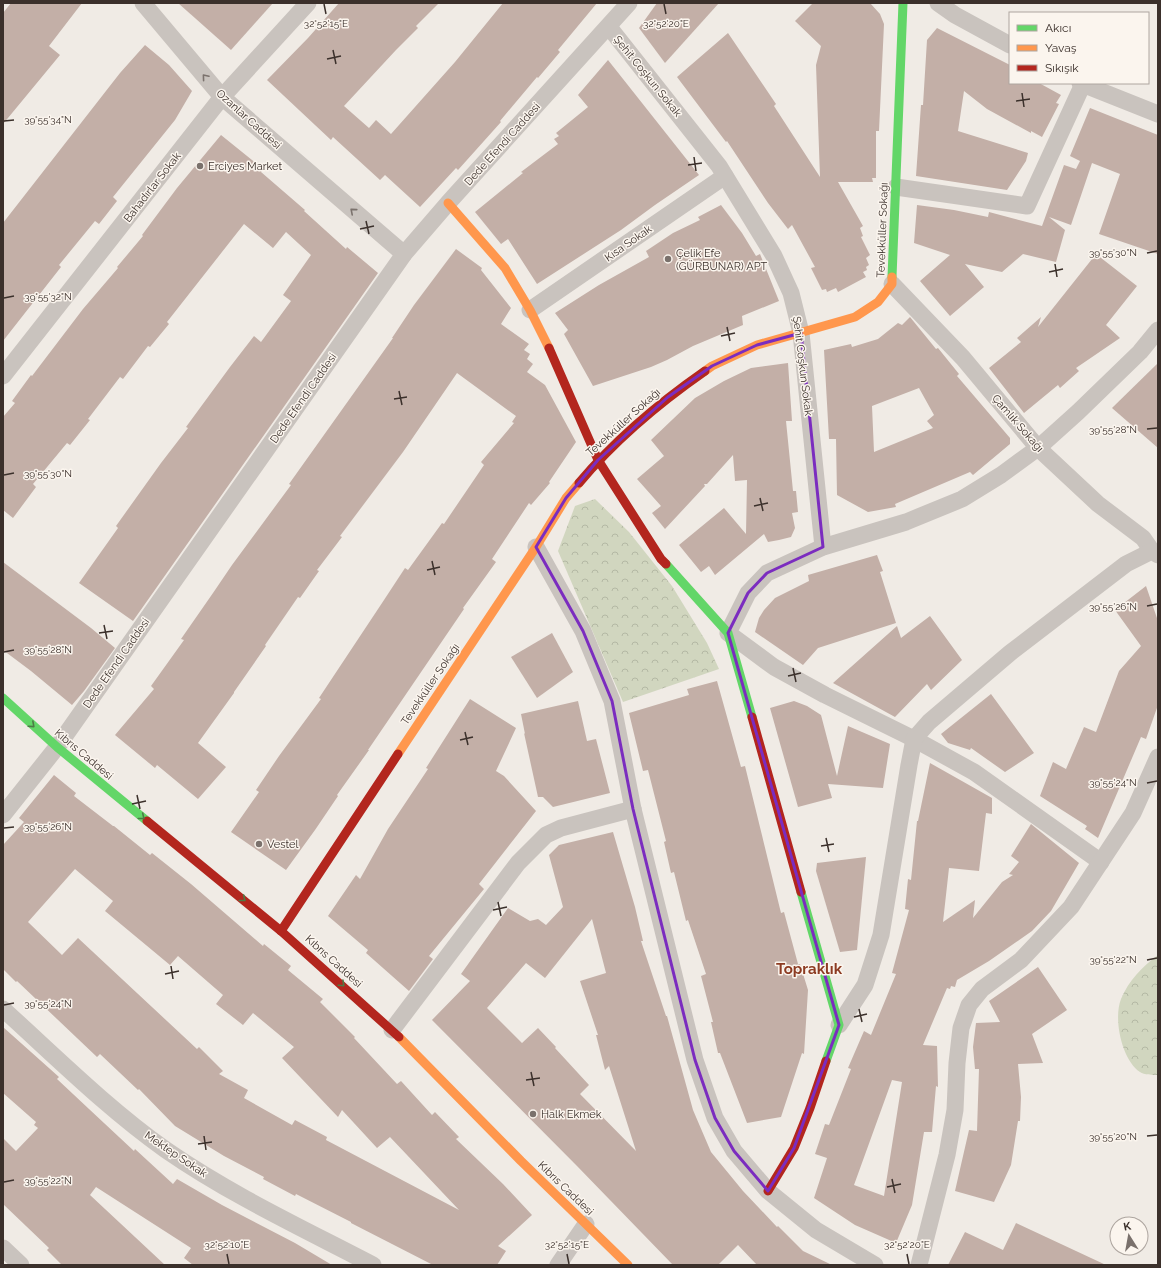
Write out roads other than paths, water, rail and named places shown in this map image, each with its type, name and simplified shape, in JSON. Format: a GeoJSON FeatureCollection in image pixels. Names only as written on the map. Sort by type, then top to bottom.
{"type":"FeatureCollection","features":[{"type":"Feature","properties":{"kind":"street","name":"Ozanlar Caddesi"},"geometry":{"type":"LineString","coordinates":[[142,3],[222,97],[404,254]]}},
{"type":"Feature","properties":{"kind":"street","name":"Bahadırlar Sokak"},"geometry":{"type":"LineString","coordinates":[[3,376],[222,97],[308,3]]}},
{"type":"Feature","properties":{"kind":"street","name":"Dede Efendi Caddesi"},"geometry":{"type":"LineString","coordinates":[[3,815],[57,747],[404,254],[448,203],[609,27],[629,3]]}},
{"type":"Feature","properties":{"kind":"street","name":"Tevekküller Sokağı"},"geometry":{"type":"LineString","coordinates":[[281,931],[536,547],[566,498],[598,460],[668,397],[712,366],[757,345],[855,317],[878,302],[892,284],[903,3]]}},
{"type":"Feature","properties":{"kind":"street"},"geometry":{"type":"LineString","coordinates":[[938,3],[955,15],[1009,44]]}},
{"type":"Feature","properties":{"kind":"street","name":"Şehit Coşkun Sokak"},"geometry":{"type":"LineString","coordinates":[[609,27],[726,176],[774,256],[791,293],[801,333],[823,547]]}},
{"type":"Feature","properties":{"kind":"street"},"geometry":{"type":"LineString","coordinates":[[896,187],[1027,206],[1081,84],[1158,114]]}},
{"type":"Feature","properties":{"kind":"street","name":"Kısa Sokak"},"geometry":{"type":"LineString","coordinates":[[530,310],[726,176]]}},
{"type":"Feature","properties":{"kind":"street"},"geometry":{"type":"LineString","coordinates":[[448,203],[505,268],[530,310],[549,349],[598,460],[661,559],[728,633],[774,667],[825,695],[914,739],[974,772],[1101,862]]}},
{"type":"Feature","properties":{"kind":"street","name":"Çamlık Sokağı"},"geometry":{"type":"LineString","coordinates":[[892,284],[963,358],[1038,448],[1098,504],[1143,538],[1155,553]]}},
{"type":"Feature","properties":{"kind":"street"},"geometry":{"type":"LineString","coordinates":[[839,1025],[728,633],[748,593],[767,573],[823,547],[906,522],[962,499],[1001,475],[1038,448],[1078,412],[1140,352],[1158,330]]}},
{"type":"Feature","properties":{"kind":"street"},"geometry":{"type":"LineString","coordinates":[[536,547],[583,631],[612,701],[633,810],[695,1060],[715,1118],[734,1151],[768,1192],[816,1230],[875,1265]]}},
{"type":"Feature","properties":{"kind":"street"},"geometry":{"type":"LineString","coordinates":[[768,1192],[794,1148],[810,1108],[839,1025],[865,985],[881,935],[914,739],[929,722],[1010,653],[1126,564],[1155,553]]}},
{"type":"Feature","properties":{"kind":"street","name":"Kıbrıs Caddesi"},"geometry":{"type":"LineString","coordinates":[[3,698],[57,747],[281,931],[392,1030],[521,1161],[628,1265]]}},
{"type":"Feature","properties":{"kind":"street"},"geometry":{"type":"LineString","coordinates":[[919,1265],[947,1154],[955,1110],[957,1063],[962,1028],[969,1005],[982,989],[1021,960],[1071,907],[1132,813],[1158,757]]}},
{"type":"Feature","properties":{"kind":"street"},"geometry":{"type":"LineString","coordinates":[[392,1030],[518,863],[546,835],[561,828],[633,810]]}},
{"type":"Feature","properties":{"kind":"street","name":"Mektep Sokak"},"geometry":{"type":"LineString","coordinates":[[3,1009],[110,1107],[167,1150],[227,1188],[373,1265]]}},
{"type":"Feature","properties":{"kind":"street"},"geometry":{"type":"LineString","coordinates":[[558,1265],[586,1224]]}},
{"type":"Feature","properties":{"kind":"street"},"geometry":{"type":"LineString","coordinates":[[3,1248],[21,1265]]}},
{"type":"Feature","properties":{"kind":"place","name":"Erciyes Market"},"geometry":{"type":"Point","coordinates":[200,166]}},
{"type":"Feature","properties":{"kind":"place","name":"Çelik Efe (GÜRBUNAR) APT"},"geometry":{"type":"Point","coordinates":[668,259]}},
{"type":"Feature","properties":{"kind":"place","name":"Vestel"},"geometry":{"type":"Point","coordinates":[259,844]}},
{"type":"Feature","properties":{"kind":"place","name":"Halk Ekmek"},"geometry":{"type":"Point","coordinates":[533,1114]}},
{"type":"Feature","properties":{"kind":"district","name":"Topraklık"},"geometry":{"type":"Point","coordinates":[809,969]}}]}
